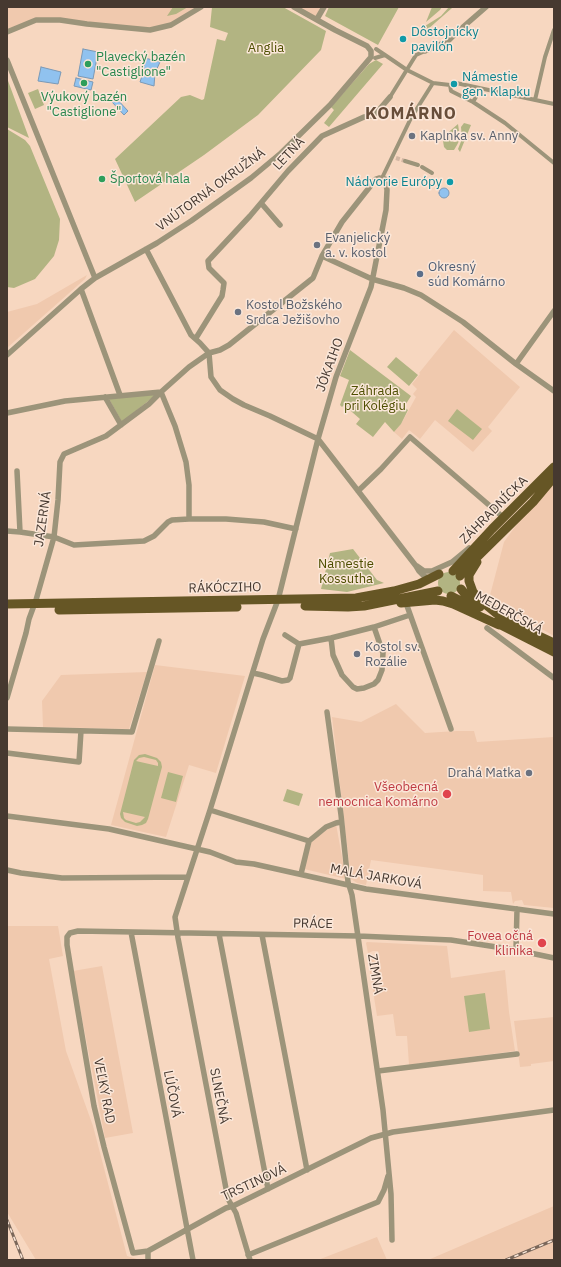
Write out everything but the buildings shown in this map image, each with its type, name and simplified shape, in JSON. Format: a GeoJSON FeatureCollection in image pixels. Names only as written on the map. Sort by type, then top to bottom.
{"type":"FeatureCollection","features":[{"type":"Feature","properties":{"kind":"main road","name":"ZÁHRADNÍCKA"},"geometry":{"type":"LineString","coordinates":[[456,573],[492,529],[554,467]]}},
{"type":"Feature","properties":{"kind":"main road","name":"ZÁHRADNÍCKA"},"geometry":{"type":"LineString","coordinates":[[456,573],[465,569],[497,538],[533,502],[554,477]]}},
{"type":"Feature","properties":{"kind":"main road"},"geometry":{"type":"LineString","coordinates":[[497,538],[471,572],[469,581],[470,587],[472,592],[479,599],[496,613],[512,623]]}},
{"type":"Feature","properties":{"kind":"main road"},"geometry":{"type":"LineString","coordinates":[[445,571],[456,573],[462,582],[461,589],[458,593],[451,596],[443,595],[438,591],[436,582],[439,574],[445,571]]}},
{"type":"Feature","properties":{"kind":"main road","name":"RÁKÓCZIHO"},"geometry":{"type":"LineString","coordinates":[[7,604],[34,607],[276,603],[356,598],[394,591],[419,584],[439,574]]}},
{"type":"Feature","properties":{"kind":"main road","name":"MEDERČSKÁ"},"geometry":{"type":"LineString","coordinates":[[461,589],[481,607],[500,618],[554,643]]}},
{"type":"Feature","properties":{"kind":"main road","name":"RÁKÓCZIHO"},"geometry":{"type":"LineString","coordinates":[[276,603],[348,607],[364,606],[438,591]]}},
{"type":"Feature","properties":{"kind":"main road","name":"MEDERČSKÁ"},"geometry":{"type":"LineString","coordinates":[[451,596],[461,600],[499,625],[554,652]]}},
{"type":"Feature","properties":{"kind":"main road"},"geometry":{"type":"LineString","coordinates":[[364,606],[434,600],[443,601],[499,625]]}},
{"type":"Feature","properties":{"kind":"main road","name":"RÁKÓCZIHO"},"geometry":{"type":"LineString","coordinates":[[7,611],[34,607]]}},
{"type":"Feature","properties":{"kind":"street"},"geometry":{"type":"LineString","coordinates":[[7,32],[36,20],[60,20],[150,30],[171,25],[201,7]]}},
{"type":"Feature","properties":{"kind":"street"},"geometry":{"type":"LineString","coordinates":[[294,7],[335,30],[385,55],[407,70],[433,83],[450,85],[456,83],[554,104]]}},
{"type":"Feature","properties":{"kind":"street"},"geometry":{"type":"LineString","coordinates":[[317,20],[324,7]]}},
{"type":"Feature","properties":{"kind":"street"},"geometry":{"type":"LineString","coordinates":[[425,51],[448,41],[486,7]]}},
{"type":"Feature","properties":{"kind":"street"},"geometry":{"type":"LineString","coordinates":[[535,100],[545,57],[554,30]]}},
{"type":"Feature","properties":{"kind":"street","name":"VNÚTORNÁ OKRUŽNÁ"},"geometry":{"type":"LineString","coordinates":[[7,355],[95,278],[192,221],[251,178],[281,152],[330,104],[371,56],[374,50]]}},
{"type":"Feature","properties":{"kind":"street","name":"LETNÁ"},"geometry":{"type":"LineString","coordinates":[[196,338],[222,296],[224,283],[209,268],[208,261],[250,216],[288,171],[322,136],[364,117],[372,116],[390,97],[416,55],[425,51]]}},
{"type":"Feature","properties":{"kind":"street"},"geometry":{"type":"LineString","coordinates":[[375,58],[385,55]]}},
{"type":"Feature","properties":{"kind":"street"},"geometry":{"type":"LineString","coordinates":[[7,60],[95,278]]}},
{"type":"Feature","properties":{"kind":"street"},"geometry":{"type":"LineString","coordinates":[[382,178],[394,157],[411,118],[433,83]]}},
{"type":"Feature","properties":{"kind":"street"},"geometry":{"type":"LineString","coordinates":[[450,85],[451,90],[505,123],[553,162]]}},
{"type":"Feature","properties":{"kind":"street"},"geometry":{"type":"LineString","coordinates":[[474,103],[481,88]]}},
{"type":"Feature","properties":{"kind":"street"},"geometry":{"type":"LineString","coordinates":[[553,162],[554,155]]}},
{"type":"Feature","properties":{"kind":"street"},"geometry":{"type":"LineString","coordinates":[[405,161],[420,166],[432,173]]}},
{"type":"Feature","properties":{"kind":"street","name":"JAZERNÁ"},"geometry":{"type":"LineString","coordinates":[[7,698],[54,537],[58,500],[59,464],[61,458],[64,454],[106,436],[149,404],[189,366],[209,353],[220,350],[229,345],[313,278],[322,256],[342,222],[376,179],[382,178]]}},
{"type":"Feature","properties":{"kind":"street","name":"JÓKAIHO"},"geometry":{"type":"LineString","coordinates":[[318,439],[336,377],[355,330],[372,279],[386,210],[386,183],[382,178]]}},
{"type":"Feature","properties":{"kind":"street"},"geometry":{"type":"LineString","coordinates":[[261,203],[280,224]]}},
{"type":"Feature","properties":{"kind":"street"},"geometry":{"type":"LineString","coordinates":[[146,249],[191,335],[196,338],[209,353],[211,377],[220,390],[244,405],[318,439],[421,574],[429,578]]}},
{"type":"Feature","properties":{"kind":"street"},"geometry":{"type":"LineString","coordinates":[[322,256],[372,279],[404,288],[421,295],[463,322],[516,364],[554,391]]}},
{"type":"Feature","properties":{"kind":"street"},"geometry":{"type":"LineString","coordinates":[[81,289],[120,395]]}},
{"type":"Feature","properties":{"kind":"street"},"geometry":{"type":"LineString","coordinates":[[516,364],[554,311]]}},
{"type":"Feature","properties":{"kind":"street"},"geometry":{"type":"LineString","coordinates":[[7,413],[65,401],[161,392],[175,426],[186,462],[189,484],[189,519]]}},
{"type":"Feature","properties":{"kind":"street"},"geometry":{"type":"LineString","coordinates":[[105,397],[121,425]]}},
{"type":"Feature","properties":{"kind":"street"},"geometry":{"type":"LineString","coordinates":[[358,491],[381,469],[410,437],[504,518]]}},
{"type":"Feature","properties":{"kind":"street"},"geometry":{"type":"LineString","coordinates":[[276,603],[318,439]]}},
{"type":"Feature","properties":{"kind":"street"},"geometry":{"type":"LineString","coordinates":[[17,471],[20,532]]}},
{"type":"Feature","properties":{"kind":"street"},"geometry":{"type":"LineString","coordinates":[[7,532],[20,532],[54,537],[74,546],[144,541],[154,536],[172,520],[226,519],[264,522],[296,529]]}},
{"type":"Feature","properties":{"kind":"street"},"geometry":{"type":"LineString","coordinates":[[416,566],[429,572],[449,564],[492,529]]}},
{"type":"Feature","properties":{"kind":"street","name":"SLNEČNÁ"},"geometry":{"type":"LineString","coordinates":[[249,1258],[236,1213],[228,1198],[177,933],[176,917],[252,673],[276,603]]}},
{"type":"Feature","properties":{"kind":"street"},"geometry":{"type":"LineString","coordinates":[[406,603],[451,729]]}},
{"type":"Feature","properties":{"kind":"street"},"geometry":{"type":"LineString","coordinates":[[285,635],[299,644],[332,638],[374,627],[410,615]]}},
{"type":"Feature","properties":{"kind":"street"},"geometry":{"type":"LineString","coordinates":[[332,638],[333,655],[342,675],[353,687],[364,688],[374,684],[378,680],[382,670],[383,653],[374,627]]}},
{"type":"Feature","properties":{"kind":"street","name":"MEDERČSKÁ"},"geometry":{"type":"LineString","coordinates":[[487,628],[554,678]]}},
{"type":"Feature","properties":{"kind":"street"},"geometry":{"type":"LineString","coordinates":[[7,729],[132,732],[159,641]]}},
{"type":"Feature","properties":{"kind":"street"},"geometry":{"type":"LineString","coordinates":[[252,673],[282,681],[288,680],[290,678],[299,644]]}},
{"type":"Feature","properties":{"kind":"street","name":"ZIMNÁ"},"geometry":{"type":"LineString","coordinates":[[326,712],[342,822],[349,885],[352,895],[378,1071],[391,1194],[392,1240]]}},
{"type":"Feature","properties":{"kind":"street"},"geometry":{"type":"LineString","coordinates":[[7,753],[79,762],[81,731]]}},
{"type":"Feature","properties":{"kind":"street"},"geometry":{"type":"LineString","coordinates":[[210,810],[309,841]]}},
{"type":"Feature","properties":{"kind":"street","name":"MALÁ JARKOVÁ"},"geometry":{"type":"LineString","coordinates":[[7,816],[104,828],[210,852],[236,862],[254,864],[374,890],[554,914]]}},
{"type":"Feature","properties":{"kind":"street"},"geometry":{"type":"LineString","coordinates":[[301,874],[309,841],[326,827],[342,822]]}},
{"type":"Feature","properties":{"kind":"street"},"geometry":{"type":"LineString","coordinates":[[7,870],[62,878],[188,877]]}},
{"type":"Feature","properties":{"kind":"street"},"geometry":{"type":"LineString","coordinates":[[516,950],[517,910]]}},
{"type":"Feature","properties":{"kind":"street","name":"PRÁCE"},"geometry":{"type":"LineString","coordinates":[[70,933],[78,931],[262,934],[451,940],[516,950],[554,958]]}},
{"type":"Feature","properties":{"kind":"street","name":"LÚČOVÁ"},"geometry":{"type":"LineString","coordinates":[[130,932],[193,1260]]}},
{"type":"Feature","properties":{"kind":"street","name":"VEĽKÝ RAD"},"geometry":{"type":"LineString","coordinates":[[70,933],[67,937],[67,945],[94,1106],[133,1253]]}},
{"type":"Feature","properties":{"kind":"street"},"geometry":{"type":"LineString","coordinates":[[219,934],[268,1189]]}},
{"type":"Feature","properties":{"kind":"street"},"geometry":{"type":"LineString","coordinates":[[262,934],[307,1170]]}},
{"type":"Feature","properties":{"kind":"street"},"geometry":{"type":"LineString","coordinates":[[378,1071],[517,1054]]}},
{"type":"Feature","properties":{"kind":"street","name":"TRSTINOVÁ"},"geometry":{"type":"LineString","coordinates":[[133,1253],[148,1251],[226,1208],[233,1206],[365,1141],[385,1134],[554,1110]]}},
{"type":"Feature","properties":{"kind":"street"},"geometry":{"type":"LineString","coordinates":[[249,1258],[378,1202],[384,1190],[389,1172]]}},
{"type":"Feature","properties":{"kind":"street"},"geometry":{"type":"LineString","coordinates":[[148,1251],[148,1260]]}},
{"type":"Feature","properties":{"kind":"shaded area"},"geometry":{"type":"Polygon","coordinates":[[[7,7],[201,7],[171,25],[150,30],[36,20],[7,32],[7,7]]]}},
{"type":"Feature","properties":{"kind":"shaded area"},"geometry":{"type":"Polygon","coordinates":[[[294,7],[324,7],[317,19],[294,7]]]}},
{"type":"Feature","properties":{"kind":"shaded area"},"geometry":{"type":"Polygon","coordinates":[[[87,275],[85,279],[7,348],[7,312],[37,304],[87,275]]]}},
{"type":"Feature","properties":{"kind":"shaded area"},"geometry":{"type":"Polygon","coordinates":[[[454,330],[520,387],[488,427],[492,431],[473,452],[435,420],[420,439],[409,430],[402,439],[394,432],[401,424],[416,397],[413,394],[417,389],[412,384],[420,374],[419,373],[454,330]]]}},
{"type":"Feature","properties":{"kind":"shaded area"},"geometry":{"type":"Polygon","coordinates":[[[554,477],[554,636],[489,599],[504,542],[533,502],[554,477]]]}},
{"type":"Feature","properties":{"kind":"shaded area"},"geometry":{"type":"Polygon","coordinates":[[[155,665],[245,676],[216,773],[189,765],[166,837],[111,825],[155,665]]]}},
{"type":"Feature","properties":{"kind":"shaded area"},"geometry":{"type":"Polygon","coordinates":[[[147,672],[129,729],[43,727],[42,701],[61,675],[147,672]]]}},
{"type":"Feature","properties":{"kind":"shaded area","name":"Všeobecná nemocnica Komárno"},"geometry":{"type":"Polygon","coordinates":[[[396,704],[425,733],[474,731],[477,742],[554,737],[554,908],[524,905],[522,900],[515,901],[513,904],[511,892],[483,891],[483,875],[371,860],[366,885],[357,883],[351,879],[332,717],[361,722],[396,704]]]}},
{"type":"Feature","properties":{"kind":"shaded area"},"geometry":{"type":"Polygon","coordinates":[[[336,824],[346,879],[304,869],[311,840],[336,824]]]}},
{"type":"Feature","properties":{"kind":"shaded area"},"geometry":{"type":"Polygon","coordinates":[[[7,926],[58,926],[63,956],[49,959],[66,1051],[93,1126],[127,1256],[137,1260],[36,1260],[7,1212],[7,926]]]}},
{"type":"Feature","properties":{"kind":"shaded area"},"geometry":{"type":"Polygon","coordinates":[[[367,942],[447,946],[451,978],[505,970],[515,1051],[409,1065],[407,1036],[396,1036],[393,1014],[377,1016],[368,959],[380,957],[378,951],[368,953],[367,942]]]}},
{"type":"Feature","properties":{"kind":"shaded area"},"geometry":{"type":"Polygon","coordinates":[[[102,966],[133,1133],[105,1138],[73,971],[102,966]]]}},
{"type":"Feature","properties":{"kind":"shaded area"},"geometry":{"type":"Polygon","coordinates":[[[554,1017],[554,1061],[520,1067],[514,1021],[554,1017]]]}},
{"type":"Feature","properties":{"kind":"shaded area"},"geometry":{"type":"Polygon","coordinates":[[[554,1206],[554,1260],[428,1260],[500,1229],[554,1206]]]}},
{"type":"Feature","properties":{"kind":"shaded area"},"geometry":{"type":"Polygon","coordinates":[[[377,1237],[387,1260],[318,1260],[377,1237]]]}},
{"type":"Feature","properties":{"kind":"green space"},"geometry":{"type":"Polygon","coordinates":[[[173,7],[188,7],[176,14],[167,16],[173,7]]]}},
{"type":"Feature","properties":{"kind":"green space","name":"Anglia"},"geometry":{"type":"Polygon","coordinates":[[[212,7],[283,7],[326,31],[321,50],[258,115],[204,155],[135,202],[115,159],[181,97],[190,95],[202,100],[204,99],[217,39],[225,41],[228,33],[210,27],[212,7]]]}},
{"type":"Feature","properties":{"kind":"green space"},"geometry":{"type":"Polygon","coordinates":[[[329,7],[399,7],[378,45],[325,16],[329,7]]]}},
{"type":"Feature","properties":{"kind":"green space"},"geometry":{"type":"Polygon","coordinates":[[[432,7],[442,7],[426,22],[432,7]]]}},
{"type":"Feature","properties":{"kind":"green space"},"geometry":{"type":"Polygon","coordinates":[[[449,7],[452,8],[427,30],[425,26],[441,16],[449,7]]]}},
{"type":"Feature","properties":{"kind":"green space"},"geometry":{"type":"Polygon","coordinates":[[[376,60],[383,64],[329,127],[324,123],[334,110],[331,107],[369,64],[376,60]]]}},
{"type":"Feature","properties":{"kind":"green space"},"geometry":{"type":"Polygon","coordinates":[[[7,78],[29,138],[7,127],[7,78]]]}},
{"type":"Feature","properties":{"kind":"green space"},"geometry":{"type":"Polygon","coordinates":[[[38,89],[44,105],[35,109],[28,93],[38,89]]]}},
{"type":"Feature","properties":{"kind":"green space"},"geometry":{"type":"Polygon","coordinates":[[[464,123],[471,125],[460,152],[458,149],[462,139],[461,127],[464,123]]]}},
{"type":"Feature","properties":{"kind":"green space"},"geometry":{"type":"Polygon","coordinates":[[[458,124],[459,131],[453,132],[450,135],[450,139],[454,142],[459,141],[454,150],[447,150],[444,147],[444,136],[458,124]]]}},
{"type":"Feature","properties":{"kind":"green space"},"geometry":{"type":"Polygon","coordinates":[[[7,129],[25,140],[30,146],[60,219],[59,240],[54,256],[35,279],[14,288],[7,287],[7,129]]]}},
{"type":"Feature","properties":{"kind":"green space","name":"Záhrada pri Kolégiu"},"geometry":{"type":"Polygon","coordinates":[[[350,350],[411,396],[404,407],[408,410],[401,424],[394,432],[385,422],[373,437],[356,424],[360,419],[344,405],[342,407],[340,405],[349,380],[340,376],[350,350]]]}},
{"type":"Feature","properties":{"kind":"green space"},"geometry":{"type":"Polygon","coordinates":[[[396,357],[418,375],[409,386],[387,367],[396,357]]]}},
{"type":"Feature","properties":{"kind":"green space"},"geometry":{"type":"Polygon","coordinates":[[[157,394],[122,422],[109,399],[157,394]]]}},
{"type":"Feature","properties":{"kind":"green space"},"geometry":{"type":"Polygon","coordinates":[[[457,409],[482,429],[473,440],[448,421],[457,409]]]}},
{"type":"Feature","properties":{"kind":"green space","name":"Námestie Kossutha"},"geometry":{"type":"Polygon","coordinates":[[[353,549],[377,580],[384,583],[347,592],[321,589],[330,553],[353,549]]]}},
{"type":"Feature","properties":{"kind":"green space"},"geometry":{"type":"Polygon","coordinates":[[[449,572],[457,575],[460,583],[457,591],[449,594],[441,591],[438,583],[441,575],[449,572]]]}},
{"type":"Feature","properties":{"kind":"green space"},"geometry":{"type":"Polygon","coordinates":[[[145,754],[157,758],[161,762],[162,767],[148,819],[146,823],[137,826],[125,822],[121,818],[120,814],[134,760],[139,755],[145,754]],[[144,757],[139,758],[136,761],[158,766],[156,760],[144,757]],[[123,812],[126,820],[136,823],[140,822],[145,817],[123,812]]]}},
{"type":"Feature","properties":{"kind":"green space"},"geometry":{"type":"Polygon","coordinates":[[[168,772],[183,776],[176,802],[161,798],[168,772]]]}},
{"type":"Feature","properties":{"kind":"green space"},"geometry":{"type":"Polygon","coordinates":[[[287,789],[303,794],[299,806],[283,801],[287,789]]]}},
{"type":"Feature","properties":{"kind":"green space"},"geometry":{"type":"Polygon","coordinates":[[[485,993],[490,1029],[469,1032],[464,996],[485,993]]]}},
{"type":"Feature","properties":{"kind":"water","name":"Plavecký bazén \"Castiglione\""},"geometry":{"type":"Polygon","coordinates":[[[83,49],[98,52],[93,79],[78,76],[83,49]]]}},
{"type":"Feature","properties":{"kind":"water"},"geometry":{"type":"Polygon","coordinates":[[[145,58],[160,62],[155,73],[154,86],[140,82],[145,58]]]}},
{"type":"Feature","properties":{"kind":"water"},"geometry":{"type":"Polygon","coordinates":[[[41,67],[61,72],[58,84],[38,81],[41,67]]]}},
{"type":"Feature","properties":{"kind":"water","name":"Výukový bazén \"Castiglione\""},"geometry":{"type":"Polygon","coordinates":[[[76,78],[93,82],[91,90],[74,86],[76,78]]]}},
{"type":"Feature","properties":{"kind":"water"},"geometry":{"type":"Polygon","coordinates":[[[116,98],[128,111],[124,115],[112,102],[116,98]]]}},
{"type":"Feature","properties":{"kind":"water"},"geometry":{"type":"Polygon","coordinates":[[[442,188],[446,188],[448,189],[448,197],[442,198],[439,195],[439,191],[442,188]]]}},
{"type":"Feature","properties":{"kind":"tunnel"},"geometry":{"type":"LineString","coordinates":[[396,158],[405,161]]}},
{"type":"Feature","properties":{"kind":"railway"},"geometry":{"type":"LineString","coordinates":[[7,1220],[23,1260]]}},
{"type":"Feature","properties":{"kind":"railway"},"geometry":{"type":"LineString","coordinates":[[506,1260],[554,1240]]}},
{"type":"Feature","properties":{"kind":"place","name":"Dôstojnícky pavilón"},"geometry":{"type":"Point","coordinates":[403,39]}},
{"type":"Feature","properties":{"kind":"place","name":"Plavecký bazén \"Castiglione\""},"geometry":{"type":"Point","coordinates":[88,64]}},
{"type":"Feature","properties":{"kind":"place","name":"Výukový bazén \"Castiglione\""},"geometry":{"type":"Point","coordinates":[84,83]}},
{"type":"Feature","properties":{"kind":"place","name":"Námestie gen. Klapku"},"geometry":{"type":"Point","coordinates":[454,84]}},
{"type":"Feature","properties":{"kind":"place","name":"Kaplnka sv. Anny"},"geometry":{"type":"Point","coordinates":[412,136]}},
{"type":"Feature","properties":{"kind":"place","name":"Športová hala"},"geometry":{"type":"Point","coordinates":[102,179]}},
{"type":"Feature","properties":{"kind":"place","name":"Nádvorie Európy"},"geometry":{"type":"Point","coordinates":[450,182]}},
{"type":"Feature","properties":{"kind":"place","name":"Evanjelický a. v. kostol"},"geometry":{"type":"Point","coordinates":[317,245]}},
{"type":"Feature","properties":{"kind":"place","name":"Okresný súd Komárno"},"geometry":{"type":"Point","coordinates":[420,274]}},
{"type":"Feature","properties":{"kind":"place","name":"Kostol Božského Srdca Ježišovho"},"geometry":{"type":"Point","coordinates":[238,312]}},
{"type":"Feature","properties":{"kind":"place","name":"Kostol sv. Rozálie"},"geometry":{"type":"Point","coordinates":[357,654]}},
{"type":"Feature","properties":{"kind":"place","name":"Drahá Matka"},"geometry":{"type":"Point","coordinates":[529,773]}},
{"type":"Feature","properties":{"kind":"place","name":"Všeobecná nemocnica Komárno"},"geometry":{"type":"Point","coordinates":[447,794]}},
{"type":"Feature","properties":{"kind":"place","name":"Fovea očná klinika"},"geometry":{"type":"Point","coordinates":[542,943]}},
{"type":"Feature","properties":{"kind":"district","name":"KOMÁRNO"},"geometry":{"type":"Point","coordinates":[411,114]}}]}
